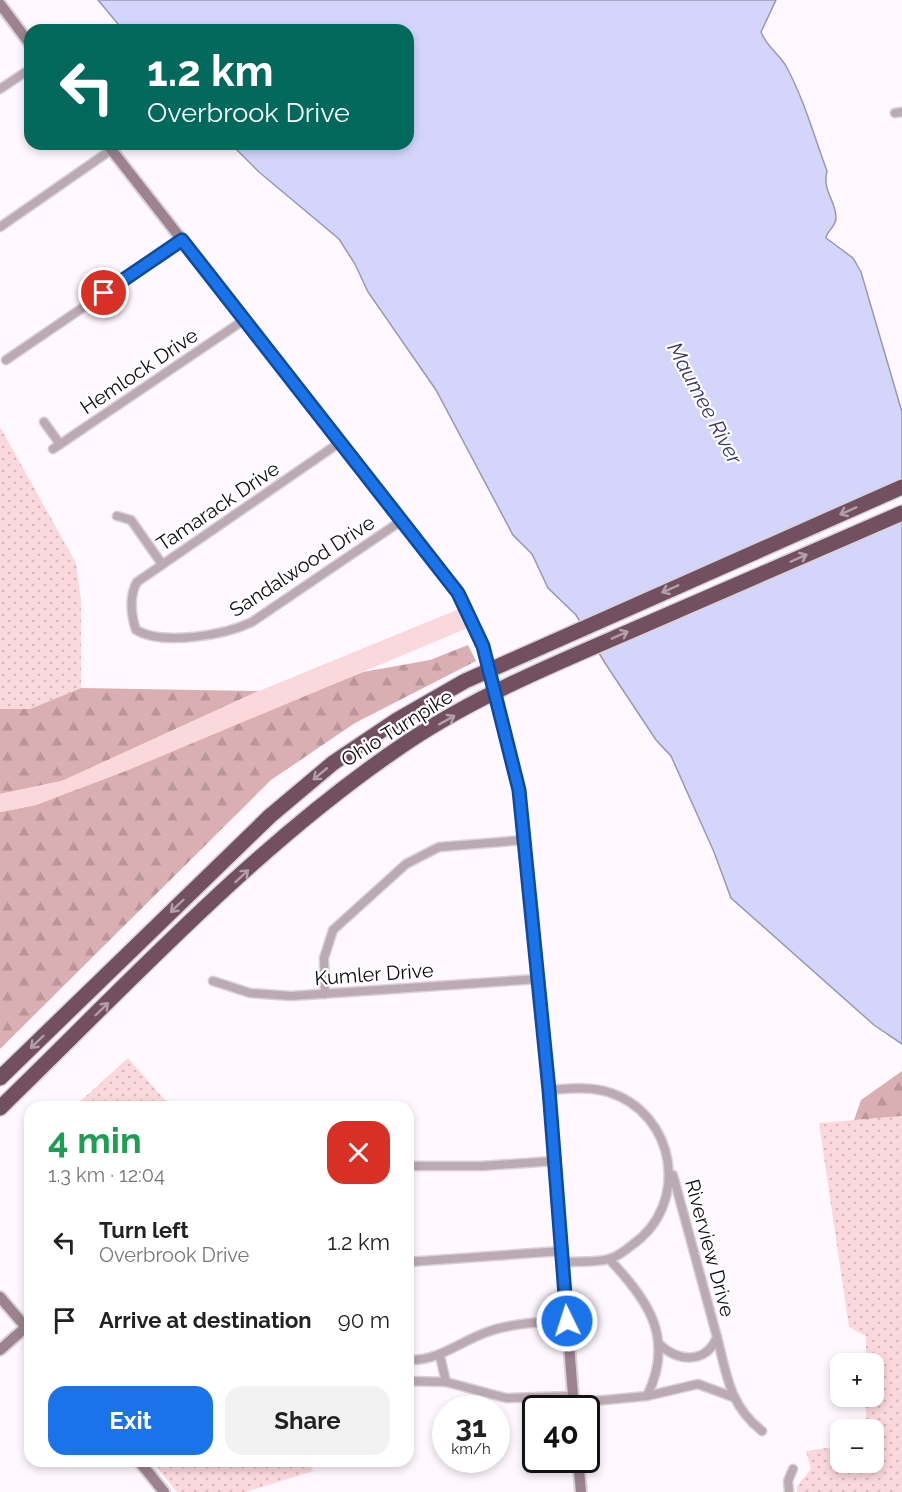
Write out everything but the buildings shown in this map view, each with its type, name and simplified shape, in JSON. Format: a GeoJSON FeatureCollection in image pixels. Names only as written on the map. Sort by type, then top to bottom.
{"type":"FeatureCollection","features":[{"type":"Feature","properties":{"kind":"highway","name":"Ohio Turnpike"},"geometry":{"type":"LineString","coordinates":[[0,1078],[270,816],[333,763],[397,720],[465,681],[902,487]]}},
{"type":"Feature","properties":{"kind":"highway","name":"Ohio Turnpike"},"geometry":{"type":"LineString","coordinates":[[0,1108],[280,840],[352,780],[412,739],[566,659],[902,513]]}},
{"type":"Feature","properties":{"kind":"street"},"geometry":{"type":"LineString","coordinates":[[0,4],[24,37]]}},
{"type":"Feature","properties":{"kind":"street"},"geometry":{"type":"LineString","coordinates":[[0,89],[24,73]]}},
{"type":"Feature","properties":{"kind":"street"},"geometry":{"type":"LineString","coordinates":[[0,226],[105,150]]}},
{"type":"Feature","properties":{"kind":"street"},"geometry":{"type":"LineString","coordinates":[[111,150],[458,593],[483,646],[519,790],[549,1090],[572,1395]]}},
{"type":"Feature","properties":{"kind":"street"},"geometry":{"type":"LineString","coordinates":[[6,360],[182,240]]}},
{"type":"Feature","properties":{"kind":"street","name":"Hemlock Drive"},"geometry":{"type":"LineString","coordinates":[[44,422],[56,447],[244,320]]}},
{"type":"Feature","properties":{"kind":"street","name":"Tamarack Drive"},"geometry":{"type":"LineString","coordinates":[[132,607],[133,588],[137,582],[339,443]]}},
{"type":"Feature","properties":{"kind":"street"},"geometry":{"type":"LineString","coordinates":[[117,516],[131,520],[162,564]]}},
{"type":"Feature","properties":{"kind":"street","name":"Sandalwood Drive"},"geometry":{"type":"LineString","coordinates":[[132,607],[136,630],[154,638],[237,630],[401,520]]}},
{"type":"Feature","properties":{"kind":"street"},"geometry":{"type":"LineString","coordinates":[[325,994],[324,958],[333,930],[406,864],[439,847],[524,840]]}},
{"type":"Feature","properties":{"kind":"street","name":"Kumler Drive"},"geometry":{"type":"LineString","coordinates":[[213,981],[250,993],[291,996],[538,979]]}},
{"type":"Feature","properties":{"kind":"street","name":"Riverview Drive"},"geometry":{"type":"LineString","coordinates":[[549,1090],[598,1089],[633,1104],[654,1124],[663,1142],[671,1169],[733,1397],[750,1421],[762,1431]]}},
{"type":"Feature","properties":{"kind":"street"},"geometry":{"type":"LineString","coordinates":[[414,1166],[482,1166],[554,1161]]}},
{"type":"Feature","properties":{"kind":"street"},"geometry":{"type":"LineString","coordinates":[[414,1262],[562,1257],[609,1259],[638,1242],[654,1224],[667,1197],[671,1169]]}},
{"type":"Feature","properties":{"kind":"street"},"geometry":{"type":"LineString","coordinates":[[609,1259],[644,1300],[652,1318],[659,1344],[657,1373],[647,1396]]}},
{"type":"Feature","properties":{"kind":"street"},"geometry":{"type":"LineString","coordinates":[[0,1297],[24,1325]]}},
{"type":"Feature","properties":{"kind":"street"},"geometry":{"type":"LineString","coordinates":[[414,1359],[440,1356],[487,1332],[502,1328],[567,1321]]}},
{"type":"Feature","properties":{"kind":"street"},"geometry":{"type":"LineString","coordinates":[[0,1350],[24,1333]]}},
{"type":"Feature","properties":{"kind":"street","name":"Riverview Drive"},"geometry":{"type":"LineString","coordinates":[[659,1344],[679,1357],[693,1358],[706,1352],[717,1336]]}},
{"type":"Feature","properties":{"kind":"street"},"geometry":{"type":"LineString","coordinates":[[440,1356],[446,1382]]}},
{"type":"Feature","properties":{"kind":"street"},"geometry":{"type":"LineString","coordinates":[[414,1381],[446,1382],[506,1398],[522,1399]]}},
{"type":"Feature","properties":{"kind":"street"},"geometry":{"type":"LineString","coordinates":[[600,1400],[647,1396],[698,1384],[733,1397]]}},
{"type":"Feature","properties":{"kind":"street"},"geometry":{"type":"LineString","coordinates":[[144,1467],[164,1492]]}},
{"type":"Feature","properties":{"kind":"street"},"geometry":{"type":"LineString","coordinates":[[789,1492],[788,1481],[793,1469]]}},
{"type":"Feature","properties":{"kind":"street"},"geometry":{"type":"LineString","coordinates":[[579,1473],[581,1492]]}},
{"type":"Feature","properties":{"kind":"shaded area"},"geometry":{"type":"Polygon","coordinates":[[[0,427],[76,563],[81,601],[81,688],[30,709],[0,709],[0,427]]]}},
{"type":"Feature","properties":{"kind":"shaded area"},"geometry":{"type":"Polygon","coordinates":[[[459,609],[470,627],[126,771],[36,805],[0,812],[0,794],[62,781],[259,691],[459,609]]]}},
{"type":"Feature","properties":{"kind":"shaded area"},"geometry":{"type":"Polygon","coordinates":[[[128,1058],[166,1101],[81,1101],[128,1058]]]}},
{"type":"Feature","properties":{"kind":"shaded area"},"geometry":{"type":"Polygon","coordinates":[[[902,1116],[902,1492],[797,1492],[797,1486],[811,1469],[806,1451],[830,1447],[830,1473],[884,1473],[884,1419],[866,1419],[866,1407],[884,1407],[884,1353],[866,1353],[866,1336],[849,1327],[819,1123],[902,1116]]]}},
{"type":"Feature","properties":{"kind":"shaded area"},"geometry":{"type":"Polygon","coordinates":[[[157,1467],[311,1467],[313,1471],[246,1492],[177,1492],[157,1467]]]}},
{"type":"Feature","properties":{"kind":"green space"},"geometry":{"type":"Polygon","coordinates":[[[468,645],[476,661],[355,723],[271,780],[0,1049],[0,812],[36,805],[363,672],[430,660],[468,645]]]}},
{"type":"Feature","properties":{"kind":"green space"},"geometry":{"type":"Polygon","coordinates":[[[81,688],[259,691],[62,781],[0,794],[0,709],[30,709],[81,688]]]}},
{"type":"Feature","properties":{"kind":"green space"},"geometry":{"type":"Polygon","coordinates":[[[902,1071],[902,1116],[854,1120],[861,1100],[902,1071]]]}},
{"type":"Feature","properties":{"kind":"water","name":"Maumee River"},"geometry":{"type":"Polygon","coordinates":[[[98,0],[776,0],[761,32],[766,42],[786,66],[798,91],[827,171],[826,185],[834,206],[836,221],[826,238],[853,258],[861,272],[902,412],[902,1044],[874,1025],[731,898],[714,852],[671,756],[656,740],[576,615],[548,588],[532,554],[513,535],[436,390],[368,292],[355,264],[339,239],[259,172],[237,150],[414,150],[414,24],[118,24],[98,0]]]}},
{"type":"Feature","properties":{"kind":"pier"},"geometry":{"type":"Polygon","coordinates":[[[902,478],[902,520],[596,655],[577,622],[902,478]]]}},
{"type":"Feature","properties":{"kind":"route"},"geometry":{"type":"LineString","coordinates":[[104,293],[182,240],[458,593],[476,629],[492,677],[519,790],[549,1090],[567,1321]]}}]}
